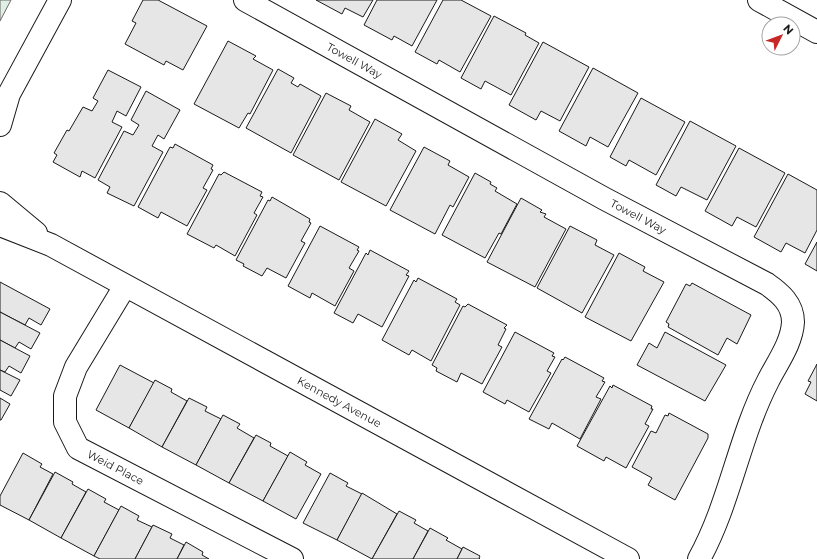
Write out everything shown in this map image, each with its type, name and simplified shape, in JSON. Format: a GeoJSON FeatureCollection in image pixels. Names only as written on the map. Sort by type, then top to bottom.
{"type":"FeatureCollection","features":[{"type":"Feature","properties":{"kind":"street"},"geometry":{"type":"LineString","coordinates":[[0,125],[5,99],[60,0]]}},
{"type":"Feature","properties":{"kind":"street","name":"Towell Way"},"geometry":{"type":"LineString","coordinates":[[245,0],[605,199],[767,284],[780,294],[789,306],[793,322],[790,336],[759,398],[746,430],[727,493],[699,559]]}},
{"type":"Feature","properties":{"kind":"street"},"geometry":{"type":"LineString","coordinates":[[759,0],[817,32]]}},
{"type":"Feature","properties":{"kind":"street","name":"Kennedy Avenue"},"geometry":{"type":"LineString","coordinates":[[0,203],[51,245]]}},
{"type":"Feature","properties":{"kind":"street","name":"Kennedy Avenue"},"geometry":{"type":"LineString","coordinates":[[0,225],[51,245],[628,559]]}},
{"type":"Feature","properties":{"kind":"street","name":"Weid Place"},"geometry":{"type":"LineString","coordinates":[[125,286],[76,367],[65,396],[65,422],[78,448],[292,559]]}},
{"type":"Feature","properties":{"kind":"green space"},"geometry":{"type":"Polygon","coordinates":[[[0,0],[11,0],[0,21],[0,0]]]}},
{"type":"Feature","properties":{"kind":"building"},"geometry":{"type":"Polygon","coordinates":[[[143,0],[158,0],[207,26],[183,70],[166,61],[164,65],[125,44],[136,23],[132,21],[143,0]]]}},
{"type":"Feature","properties":{"kind":"building"},"geometry":{"type":"Polygon","coordinates":[[[316,0],[373,0],[363,17],[345,8],[342,14],[316,0]]]}},
{"type":"Feature","properties":{"kind":"building"},"geometry":{"type":"Polygon","coordinates":[[[377,0],[437,0],[412,46],[394,36],[392,40],[364,25],[377,0]]]}},
{"type":"Feature","properties":{"kind":"building"},"geometry":{"type":"Polygon","coordinates":[[[443,0],[461,0],[491,16],[460,72],[439,60],[437,64],[415,52],[443,0]]]}},
{"type":"Feature","properties":{"kind":"building"},"geometry":{"type":"Polygon","coordinates":[[[494,16],[526,33],[525,35],[539,43],[511,95],[485,81],[481,89],[461,78],[494,16]]]}},
{"type":"Feature","properties":{"kind":"building"},"geometry":{"type":"Polygon","coordinates":[[[228,41],[256,56],[253,59],[273,70],[250,114],[248,113],[239,128],[194,104],[228,41]]]}},
{"type":"Feature","properties":{"kind":"building"},"geometry":{"type":"Polygon","coordinates":[[[543,42],[589,67],[560,121],[541,111],[536,120],[509,105],[543,42]]]}},
{"type":"Feature","properties":{"kind":"building"},"geometry":{"type":"Polygon","coordinates":[[[593,68],[638,93],[608,147],[590,137],[586,146],[559,131],[593,68]]]}},
{"type":"Feature","properties":{"kind":"building"},"geometry":{"type":"Polygon","coordinates":[[[278,69],[294,78],[291,83],[298,87],[300,84],[321,96],[291,153],[246,128],[278,69]]]}},
{"type":"Feature","properties":{"kind":"building"},"geometry":{"type":"Polygon","coordinates":[[[108,70],[141,87],[126,116],[117,111],[112,122],[122,127],[95,178],[82,171],[80,177],[53,162],[57,155],[54,153],[67,130],[69,131],[83,107],[92,111],[98,101],[93,98],[108,70]]]}},
{"type":"Feature","properties":{"kind":"building"},"geometry":{"type":"Polygon","coordinates":[[[146,91],[180,110],[164,139],[158,135],[152,146],[163,152],[134,206],[107,193],[110,187],[98,180],[124,131],[133,135],[139,125],[131,120],[146,91]]]}},
{"type":"Feature","properties":{"kind":"building"},"geometry":{"type":"Polygon","coordinates":[[[326,93],[351,106],[349,110],[370,122],[339,180],[293,155],[326,93]]]}},
{"type":"Feature","properties":{"kind":"building"},"geometry":{"type":"Polygon","coordinates":[[[641,98],[685,122],[656,175],[629,160],[626,166],[610,157],[641,98]]]}},
{"type":"Feature","properties":{"kind":"building"},"geometry":{"type":"Polygon","coordinates":[[[375,119],[402,134],[398,140],[416,151],[386,206],[341,182],[375,119]]]}},
{"type":"Feature","properties":{"kind":"building"},"geometry":{"type":"Polygon","coordinates":[[[690,121],[736,146],[707,200],[681,187],[676,196],[656,185],[690,121]]]}},
{"type":"Feature","properties":{"kind":"building"},"geometry":{"type":"Polygon","coordinates":[[[175,144],[213,165],[211,169],[213,170],[203,188],[207,190],[187,226],[161,212],[158,218],[138,207],[170,147],[173,148],[175,144]]]}},
{"type":"Feature","properties":{"kind":"building"},"geometry":{"type":"Polygon","coordinates":[[[424,147],[450,161],[448,165],[469,177],[453,207],[450,205],[435,234],[390,210],[424,147]]]}},
{"type":"Feature","properties":{"kind":"building"},"geometry":{"type":"Polygon","coordinates":[[[739,148],[785,173],[756,227],[737,217],[732,226],[705,211],[739,148]]]}},
{"type":"Feature","properties":{"kind":"building"},"geometry":{"type":"Polygon","coordinates":[[[224,172],[262,192],[260,196],[263,197],[254,213],[257,215],[235,256],[216,245],[214,248],[187,234],[219,174],[221,175],[224,172]]]}},
{"type":"Feature","properties":{"kind":"building"},"geometry":{"type":"Polygon","coordinates":[[[475,173],[491,182],[490,184],[497,188],[495,191],[517,204],[501,234],[499,233],[485,258],[442,235],[475,173]]]}},
{"type":"Feature","properties":{"kind":"building"},"geometry":{"type":"Polygon","coordinates":[[[788,174],[817,190],[817,230],[805,253],[786,243],[781,252],[754,237],[788,174]]]}},
{"type":"Feature","properties":{"kind":"building"},"geometry":{"type":"Polygon","coordinates":[[[272,197],[310,219],[309,222],[311,223],[301,241],[305,243],[286,278],[267,268],[262,276],[243,266],[244,264],[236,260],[268,200],[270,201],[272,197]]]}},
{"type":"Feature","properties":{"kind":"building"},"geometry":{"type":"Polygon","coordinates":[[[521,198],[542,210],[540,212],[546,214],[544,217],[566,229],[535,287],[487,262],[521,198]]]}},
{"type":"Feature","properties":{"kind":"building"},"geometry":{"type":"Polygon","coordinates":[[[320,226],[359,247],[357,250],[359,251],[349,268],[354,271],[335,306],[312,293],[310,298],[288,286],[320,226]]]}},
{"type":"Feature","properties":{"kind":"building"},"geometry":{"type":"Polygon","coordinates":[[[570,226],[597,240],[595,245],[614,255],[582,313],[537,288],[570,226]]]}},
{"type":"Feature","properties":{"kind":"building"},"geometry":{"type":"Polygon","coordinates":[[[817,242],[817,271],[805,264],[817,242]]]}},
{"type":"Feature","properties":{"kind":"building"},"geometry":{"type":"Polygon","coordinates":[[[370,250],[409,271],[406,275],[409,276],[382,327],[358,314],[353,323],[334,313],[366,253],[368,255],[370,250]]]}},
{"type":"Feature","properties":{"kind":"building"},"geometry":{"type":"Polygon","coordinates":[[[619,253],[645,267],[643,271],[664,282],[631,341],[585,317],[619,253]]]}},
{"type":"Feature","properties":{"kind":"building"},"geometry":{"type":"Polygon","coordinates":[[[418,278],[457,299],[455,302],[460,305],[431,361],[412,350],[409,355],[382,340],[414,280],[416,282],[418,278]]]}},
{"type":"Feature","properties":{"kind":"building"},"geometry":{"type":"Polygon","coordinates":[[[0,282],[50,309],[41,325],[29,318],[25,325],[0,312],[0,282]]]}},
{"type":"Feature","properties":{"kind":"building"},"geometry":{"type":"Polygon","coordinates":[[[692,283],[751,315],[737,344],[727,338],[718,355],[668,327],[669,324],[666,322],[686,284],[690,286],[692,283]]]}},
{"type":"Feature","properties":{"kind":"building"},"geometry":{"type":"Polygon","coordinates":[[[468,304],[507,325],[504,328],[506,329],[498,345],[502,347],[482,384],[461,373],[457,382],[436,371],[437,368],[432,365],[463,306],[465,307],[468,304]]]}},
{"type":"Feature","properties":{"kind":"building"},"geometry":{"type":"Polygon","coordinates":[[[0,312],[40,333],[31,349],[19,342],[15,348],[0,340],[0,312]]]}},
{"type":"Feature","properties":{"kind":"building"},"geometry":{"type":"Polygon","coordinates":[[[515,332],[554,353],[552,356],[555,357],[547,371],[551,373],[529,412],[507,400],[505,404],[483,392],[515,332]]]}},
{"type":"Feature","properties":{"kind":"building"},"geometry":{"type":"Polygon","coordinates":[[[665,332],[726,365],[705,401],[637,365],[649,343],[657,348],[665,332]]]}},
{"type":"Feature","properties":{"kind":"building"},"geometry":{"type":"Polygon","coordinates":[[[0,340],[30,356],[21,373],[9,366],[5,372],[0,370],[0,340]]]}},
{"type":"Feature","properties":{"kind":"building"},"geometry":{"type":"Polygon","coordinates":[[[565,357],[604,378],[602,381],[605,382],[596,397],[601,399],[580,439],[552,423],[549,429],[529,419],[562,359],[563,360],[565,357]]]}},
{"type":"Feature","properties":{"kind":"building"},"geometry":{"type":"Polygon","coordinates":[[[817,364],[817,401],[805,394],[811,382],[808,381],[817,364]]]}},
{"type":"Feature","properties":{"kind":"building"},"geometry":{"type":"Polygon","coordinates":[[[120,365],[154,383],[129,428],[96,410],[120,365]]]}},
{"type":"Feature","properties":{"kind":"building"},"geometry":{"type":"Polygon","coordinates":[[[0,370],[20,380],[11,396],[0,390],[0,370]]]}},
{"type":"Feature","properties":{"kind":"building"},"geometry":{"type":"Polygon","coordinates":[[[155,380],[172,389],[171,392],[187,401],[162,447],[129,428],[155,380]]]}},
{"type":"Feature","properties":{"kind":"building"},"geometry":{"type":"Polygon","coordinates":[[[613,385],[652,406],[651,409],[653,409],[645,424],[649,426],[626,468],[606,457],[604,461],[577,446],[610,386],[612,388],[613,385]]]}},
{"type":"Feature","properties":{"kind":"building"},"geometry":{"type":"Polygon","coordinates":[[[0,398],[10,404],[1,420],[0,420],[0,398]]]}},
{"type":"Feature","properties":{"kind":"building"},"geometry":{"type":"Polygon","coordinates":[[[189,398],[207,407],[205,411],[221,419],[196,465],[162,447],[189,398]]]}},
{"type":"Feature","properties":{"kind":"building"},"geometry":{"type":"Polygon","coordinates":[[[669,413],[708,434],[708,438],[675,500],[648,485],[652,478],[632,467],[651,431],[656,433],[665,415],[668,416],[669,413]]]}},
{"type":"Feature","properties":{"kind":"building"},"geometry":{"type":"Polygon","coordinates":[[[223,415],[240,424],[237,428],[254,438],[229,483],[196,465],[223,415]]]}},
{"type":"Feature","properties":{"kind":"building"},"geometry":{"type":"Polygon","coordinates":[[[256,435],[271,443],[270,446],[288,456],[263,501],[229,483],[256,435]]]}},
{"type":"Feature","properties":{"kind":"building"},"geometry":{"type":"Polygon","coordinates":[[[290,452],[307,462],[305,465],[321,474],[296,519],[263,501],[290,452]]]}},
{"type":"Feature","properties":{"kind":"building"},"geometry":{"type":"Polygon","coordinates":[[[23,453],[42,464],[40,467],[53,474],[29,520],[0,505],[0,496],[23,453]]]}},
{"type":"Feature","properties":{"kind":"building"},"geometry":{"type":"Polygon","coordinates":[[[55,472],[73,482],[72,484],[86,492],[61,538],[29,520],[55,472]]]}},
{"type":"Feature","properties":{"kind":"building"},"geometry":{"type":"Polygon","coordinates":[[[330,473],[348,483],[346,486],[362,494],[337,540],[303,523],[330,473]]]}},
{"type":"Feature","properties":{"kind":"building"},"geometry":{"type":"Polygon","coordinates":[[[88,489],[106,499],[104,502],[119,510],[94,556],[61,538],[88,489]]]}},
{"type":"Feature","properties":{"kind":"building"},"geometry":{"type":"Polygon","coordinates":[[[362,493],[397,514],[372,559],[337,540],[362,493]]]}},
{"type":"Feature","properties":{"kind":"building"},"geometry":{"type":"Polygon","coordinates":[[[121,506],[139,516],[137,520],[152,527],[135,559],[100,559],[94,556],[121,506]]]}},
{"type":"Feature","properties":{"kind":"building"},"geometry":{"type":"Polygon","coordinates":[[[399,511],[416,520],[414,523],[428,531],[413,559],[372,559],[399,511]]]}},
{"type":"Feature","properties":{"kind":"building"},"geometry":{"type":"Polygon","coordinates":[[[153,525],[172,534],[170,538],[184,545],[177,559],[135,559],[153,525]]]}},
{"type":"Feature","properties":{"kind":"building"},"geometry":{"type":"Polygon","coordinates":[[[430,528],[448,538],[446,540],[462,549],[457,559],[413,559],[430,528]]]}},
{"type":"Feature","properties":{"kind":"building"},"geometry":{"type":"Polygon","coordinates":[[[186,542],[203,552],[202,555],[209,559],[177,559],[186,542]]]}},
{"type":"Feature","properties":{"kind":"building"},"geometry":{"type":"Polygon","coordinates":[[[463,547],[480,556],[480,559],[457,559],[463,547]]]}}]}
